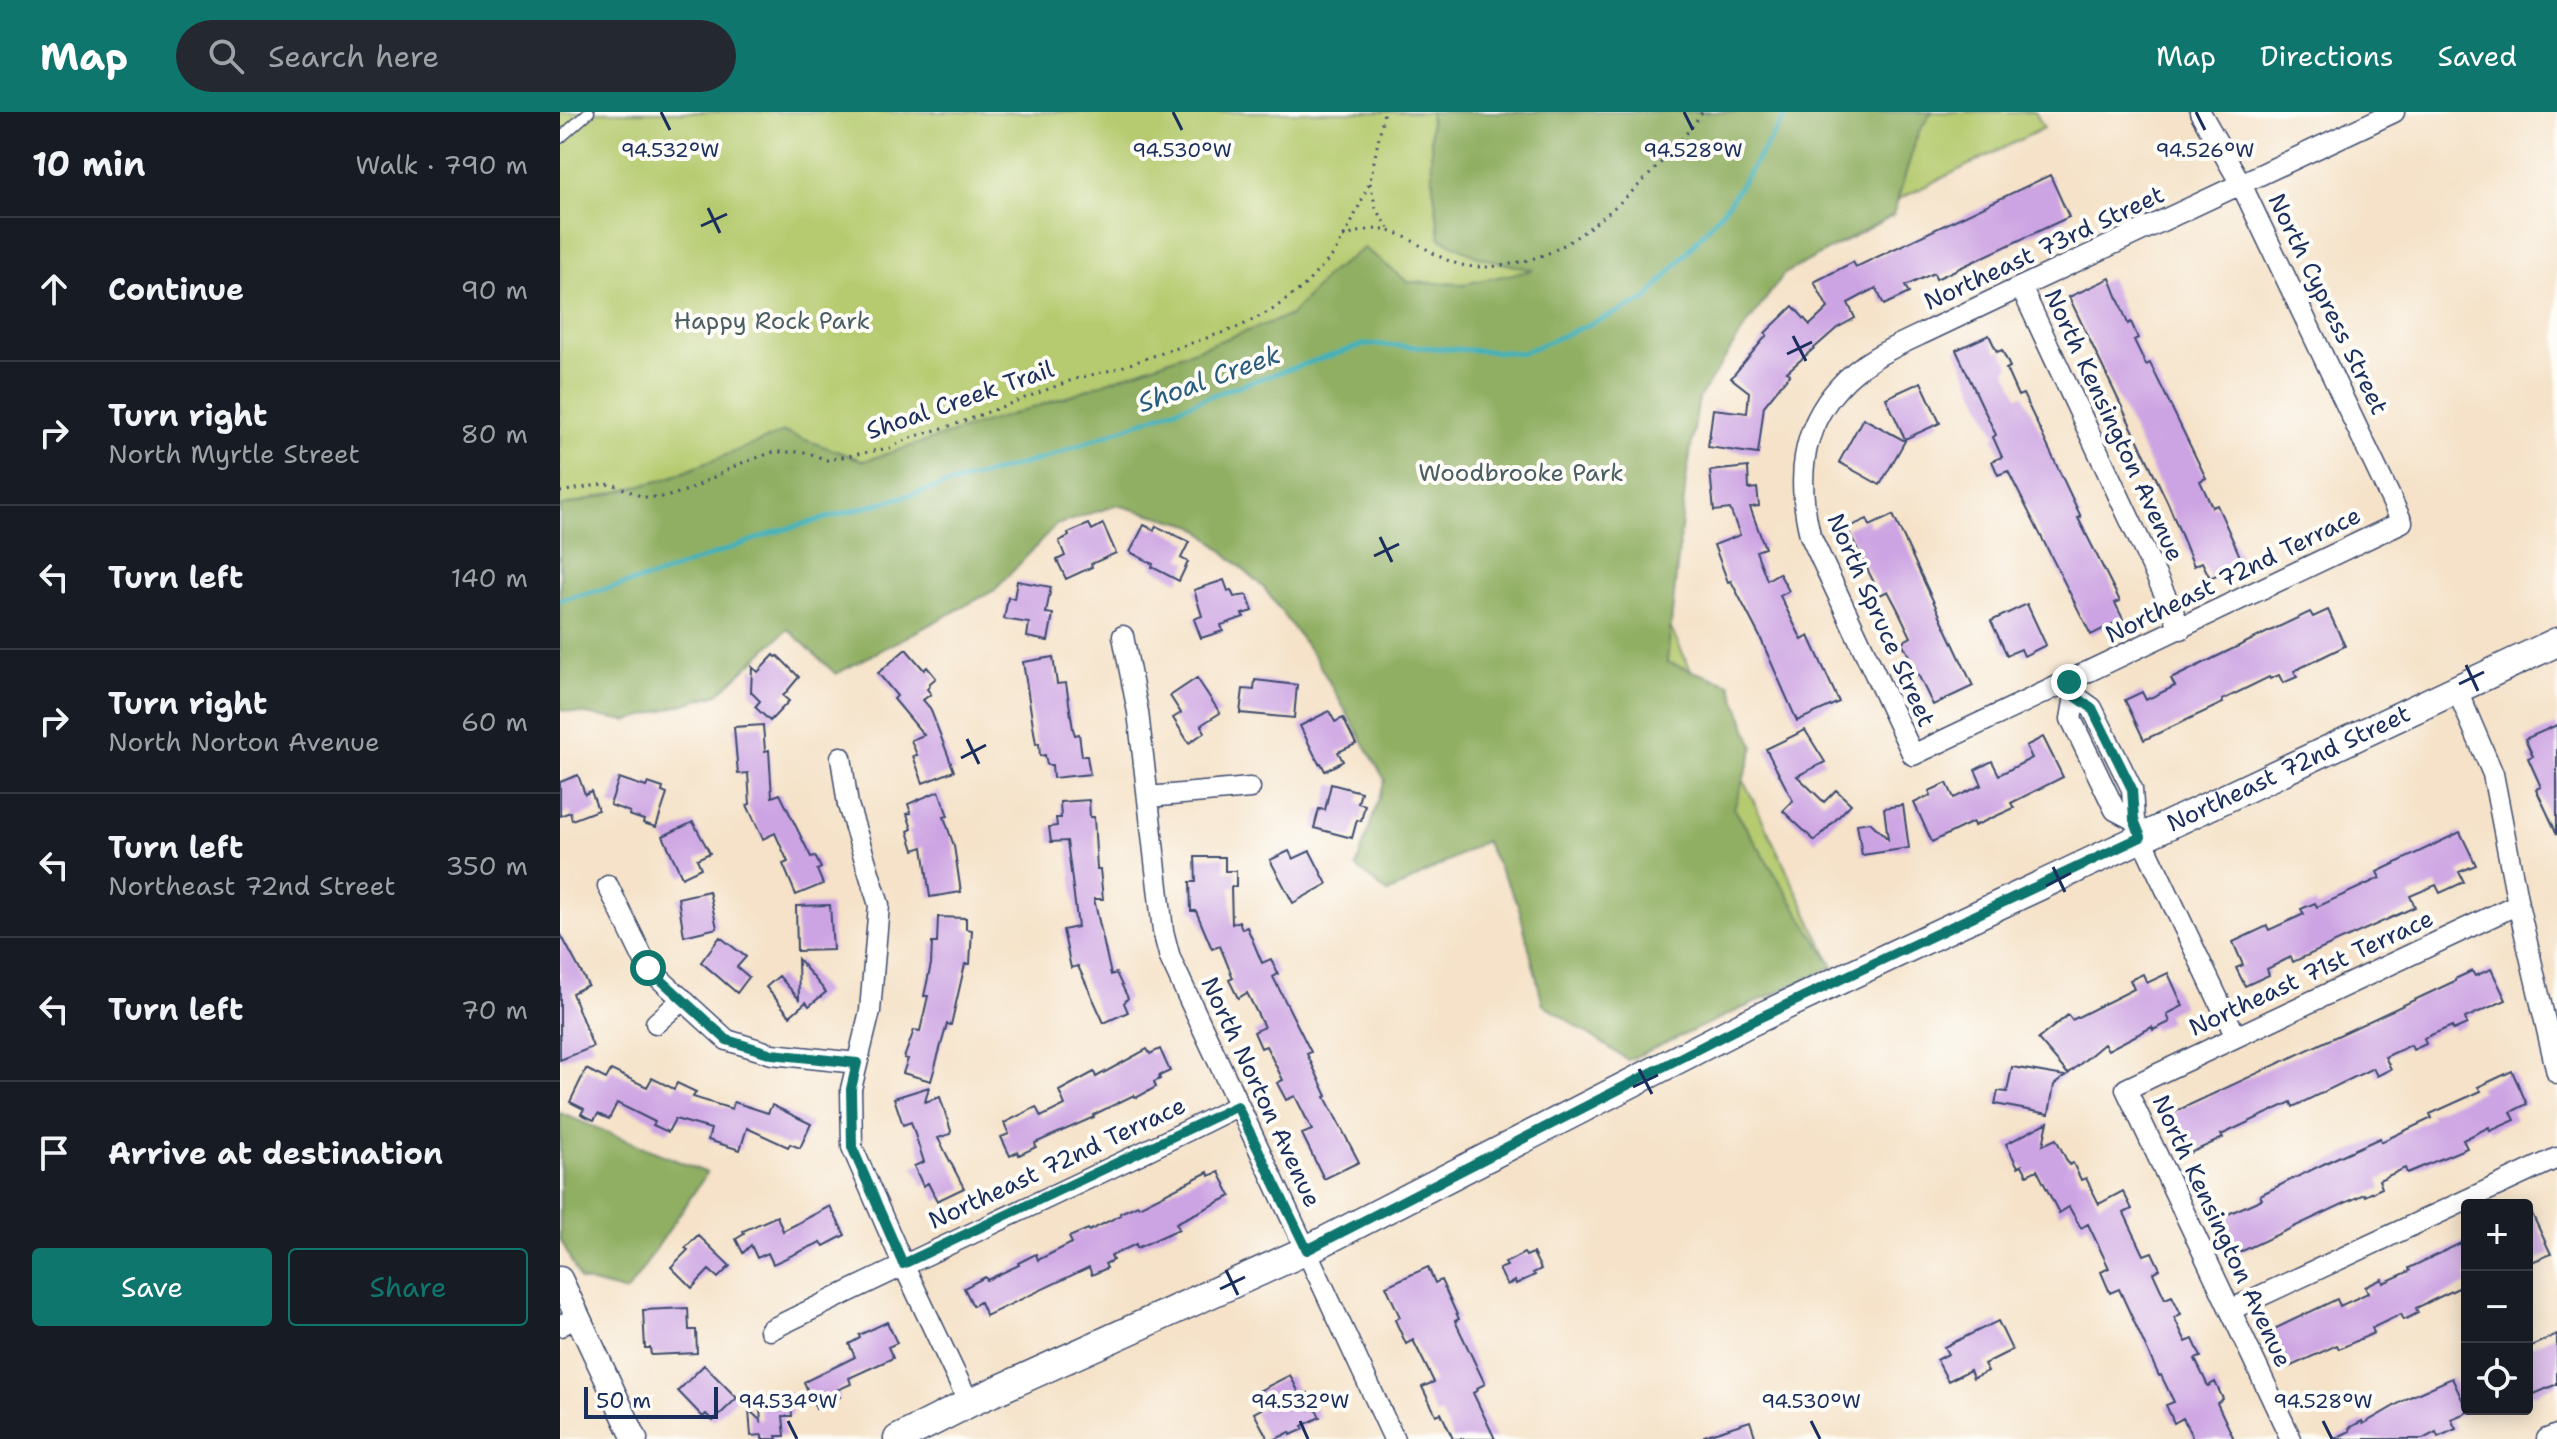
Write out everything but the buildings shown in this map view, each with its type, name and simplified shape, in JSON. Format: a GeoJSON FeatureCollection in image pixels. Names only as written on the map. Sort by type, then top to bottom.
{"type":"FeatureCollection","features":[{"type":"Feature","properties":{"kind":"main road","name":"Northeast 72nd Street"},"geometry":{"type":"LineString","coordinates":[[898,1439],[969,1403],[1307,1250],[1746,1024],[2138,829],[2457,690],[2557,642]]}},
{"type":"Feature","properties":{"kind":"street","name":"North Cypress Street"},"geometry":{"type":"LineString","coordinates":[[2200,112],[2241,184],[2402,522]]}},
{"type":"Feature","properties":{"kind":"street","name":"Northeast 73rd Street"},"geometry":{"type":"LineString","coordinates":[[1804,458],[1813,428],[1828,400],[1861,366],[1888,350],[2394,112]]}},
{"type":"Feature","properties":{"kind":"street","name":"North Kensington Avenue"},"geometry":{"type":"LineString","coordinates":[[2021,287],[2181,629]]}},
{"type":"Feature","properties":{"kind":"street","name":"North Spruce Street"},"geometry":{"type":"LineString","coordinates":[[1804,458],[1803,505],[1810,535],[1913,755]]}},
{"type":"Feature","properties":{"kind":"street","name":"Northeast 72nd Terrace"},"geometry":{"type":"LineString","coordinates":[[1913,755],[2072,689],[2181,629],[2402,522]]}},
{"type":"Feature","properties":{"kind":"street","name":"North Norton Avenue"},"geometry":{"type":"LineString","coordinates":[[1123,636],[1138,712],[1163,931],[1170,958],[1394,1439]]}},
{"type":"Feature","properties":{"kind":"street"},"geometry":{"type":"LineString","coordinates":[[2072,689],[2092,708],[2132,789],[2138,829],[2236,1037]]}},
{"type":"Feature","properties":{"kind":"street"},"geometry":{"type":"LineString","coordinates":[[2457,690],[2493,774],[2518,904],[2557,1073]]}},
{"type":"Feature","properties":{"kind":"street"},"geometry":{"type":"LineString","coordinates":[[841,757],[848,805],[879,905],[870,1011],[851,1089],[852,1147],[969,1403]]}},
{"type":"Feature","properties":{"kind":"street"},"geometry":{"type":"LineString","coordinates":[[1148,797],[1250,788]]}},
{"type":"Feature","properties":{"kind":"street"},"geometry":{"type":"LineString","coordinates":[[608,886],[648,968],[727,1040],[772,1054],[857,1063]]}},
{"type":"Feature","properties":{"kind":"street","name":"Northeast 71st Terrace"},"geometry":{"type":"LineString","coordinates":[[2126,1089],[2518,904]]}},
{"type":"Feature","properties":{"kind":"street"},"geometry":{"type":"LineString","coordinates":[[656,1023],[683,999]]}},
{"type":"Feature","properties":{"kind":"street","name":"North Kensington Avenue"},"geometry":{"type":"LineString","coordinates":[[2126,1089],[2291,1439]]}},
{"type":"Feature","properties":{"kind":"street","name":"Northeast 72nd Terrace"},"geometry":{"type":"LineString","coordinates":[[770,1330],[1237,1106]]}},
{"type":"Feature","properties":{"kind":"street"},"geometry":{"type":"LineString","coordinates":[[2230,1310],[2557,1158]]}},
{"type":"Feature","properties":{"kind":"street"},"geometry":{"type":"LineString","coordinates":[[560,1279],[569,1321],[635,1439]]}},
{"type":"Feature","properties":{"kind":"street"},"geometry":{"type":"LineString","coordinates":[[2547,1439],[2557,1435]]}},
{"type":"Feature","properties":{"kind":"lane"},"geometry":{"type":"LineString","coordinates":[[560,138],[589,112]]}},
{"type":"Feature","properties":{"kind":"path","name":"Shoal Creek Trail"},"geometry":{"type":"LineString","coordinates":[[560,492],[603,484],[615,485],[643,497],[666,497],[774,452],[806,452],[827,460],[889,448],[1075,379],[1115,369],[1239,327],[1272,310],[1303,287],[1333,255],[1370,181],[1384,112]]}},
{"type":"Feature","properties":{"kind":"path"},"geometry":{"type":"LineString","coordinates":[[1343,237],[1367,230],[1390,230],[1460,265],[1474,267],[1507,264],[1546,254],[1585,232],[1641,183],[1693,127],[1702,112]]}},
{"type":"Feature","properties":{"kind":"path"},"geometry":{"type":"LineString","coordinates":[[1370,181],[1376,208],[1390,230]]}},
{"type":"Feature","properties":{"kind":"green space","name":"Happy Rock Park"},"geometry":{"type":"Polygon","coordinates":[[[560,112],[2035,112],[2044,128],[1726,284],[1629,541],[1833,967],[1659,1046],[1325,362],[560,600],[560,112]]]}},
{"type":"Feature","properties":{"kind":"green space","name":"Woodbrooke Park"},"geometry":{"type":"Polygon","coordinates":[[[1430,112],[1932,112],[1918,133],[1893,215],[1784,274],[1744,329],[1699,398],[1686,480],[1667,662],[1730,684],[1754,747],[1734,808],[1833,967],[1628,1060],[1543,1004],[1518,904],[1485,841],[1388,893],[1356,867],[1385,780],[1316,659],[1264,588],[1195,526],[1117,505],[1056,525],[995,590],[836,674],[788,629],[718,694],[627,721],[560,710],[560,507],[666,479],[784,432],[864,461],[1063,398],[1291,315],[1329,273],[1364,248],[1408,282],[1463,284],[1533,270],[1478,257],[1440,238],[1432,177],[1430,112]]]}},
{"type":"Feature","properties":{"kind":"green space"},"geometry":{"type":"Polygon","coordinates":[[[560,1113],[707,1173],[627,1292],[580,1280],[560,1238],[560,1113]]]}},
{"type":"Feature","properties":{"kind":"waterway","name":"Shoal Creek"},"geometry":{"type":"LineString","coordinates":[[560,600],[653,577],[775,532],[1045,458],[1229,389],[1366,344],[1522,353],[1646,300],[1728,204],[1788,112]]}},
{"type":"Feature","properties":{"kind":"route"},"geometry":{"type":"LineString","coordinates":[[648,968],[727,1040],[772,1054],[857,1063],[851,1089],[852,1147],[903,1264],[1237,1106],[1307,1250],[1746,1024],[2141,837],[2134,820],[2132,789],[2092,708],[2075,696],[2069,682]]}}]}
